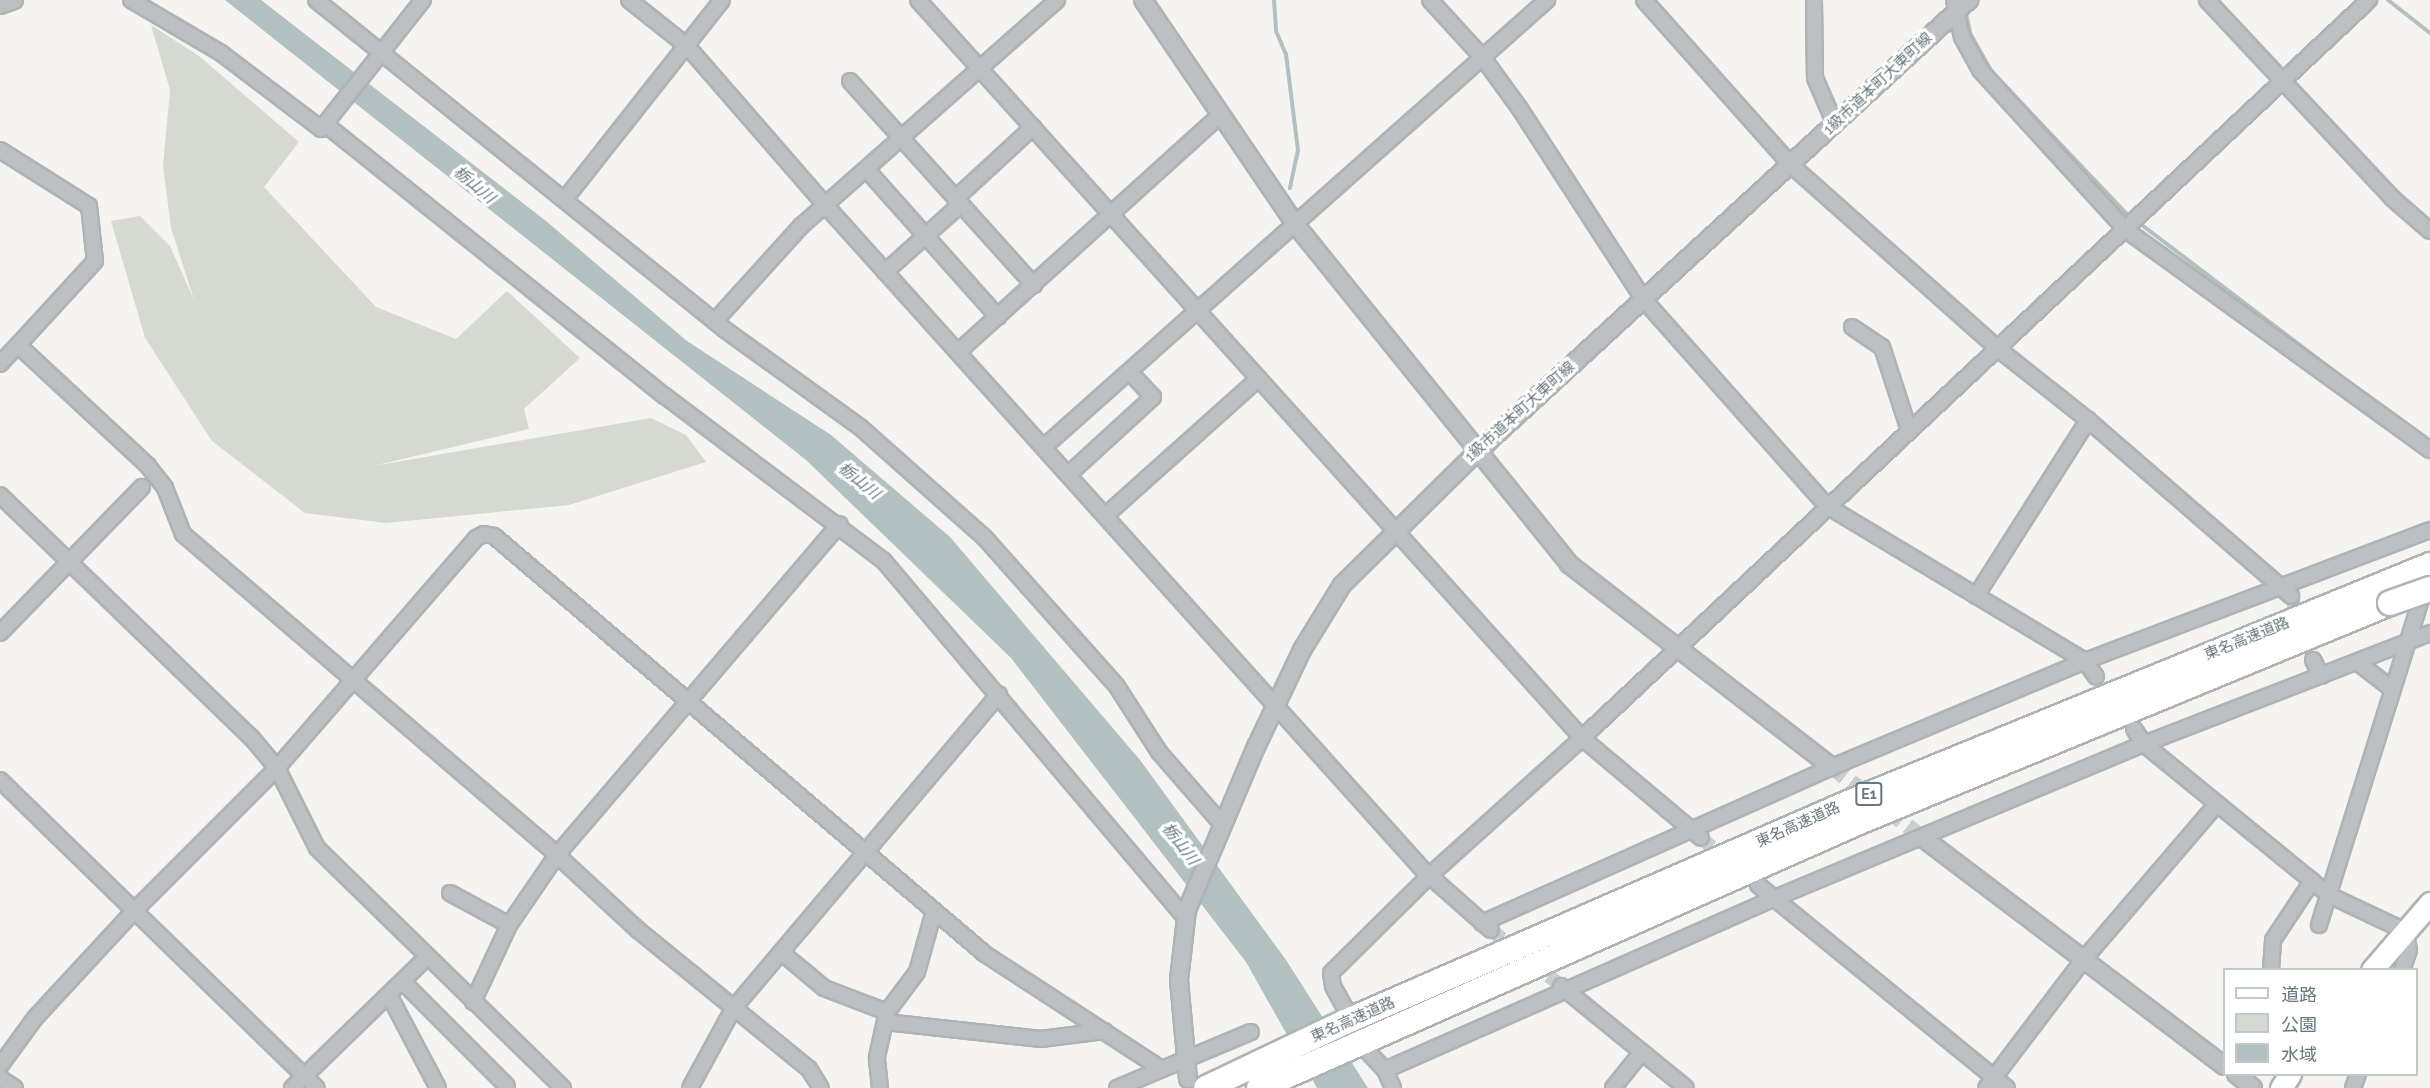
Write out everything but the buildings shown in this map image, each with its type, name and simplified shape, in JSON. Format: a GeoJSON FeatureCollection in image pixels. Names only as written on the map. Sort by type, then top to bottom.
{"type":"FeatureCollection","features":[{"type":"Feature","properties":{"kind":"highway","name":"東名高速道路"},"geometry":{"type":"LineString","coordinates":[[1197,1084],[1289,1061],[1848,803],[2430,565]]}},
{"type":"Feature","properties":{"kind":"highway","name":"東名高速道路"},"geometry":{"type":"LineString","coordinates":[[1354,1031],[2390,603],[2430,589]]}},
{"type":"Feature","properties":{"kind":"highway","name":"東名高速道路"},"geometry":{"type":"LineString","coordinates":[[1258,1088],[1289,1061]]}},
{"type":"Feature","properties":{"kind":"main road"},"geometry":{"type":"LineString","coordinates":[[2373,968],[2430,903]]}},
{"type":"Feature","properties":{"kind":"street"},"geometry":{"type":"LineString","coordinates":[[0,5],[14,0]]}},
{"type":"Feature","properties":{"kind":"street"},"geometry":{"type":"LineString","coordinates":[[131,0],[221,52],[321,129],[423,0]]}},
{"type":"Feature","properties":{"kind":"street"},"geometry":{"type":"LineString","coordinates":[[316,0],[715,321],[860,427],[984,537],[1116,685],[1159,752],[1220,826]]}},
{"type":"Feature","properties":{"kind":"street"},"geometry":{"type":"LineString","coordinates":[[629,0],[687,46],[826,207],[1045,447],[1429,876],[1487,927],[1695,833],[1832,767],[2085,661],[2280,584],[2430,530]]}},
{"type":"Feature","properties":{"kind":"street"},"geometry":{"type":"LineString","coordinates":[[565,200],[722,0]]}},
{"type":"Feature","properties":{"kind":"street"},"geometry":{"type":"LineString","coordinates":[[918,0],[1582,738],[1695,833]]}},
{"type":"Feature","properties":{"kind":"street"},"geometry":{"type":"LineString","coordinates":[[715,321],[801,226],[826,207],[1057,0]]}},
{"type":"Feature","properties":{"kind":"street"},"geometry":{"type":"LineString","coordinates":[[1143,0],[1295,224],[1476,453],[1569,564],[1675,649],[1832,767]]}},
{"type":"Feature","properties":{"kind":"street"},"geometry":{"type":"LineString","coordinates":[[1430,0],[1483,58],[1644,300],[1827,506],[2085,661],[2097,677]]}},
{"type":"Feature","properties":{"kind":"street"},"geometry":{"type":"LineString","coordinates":[[1045,447],[1547,0]]}},
{"type":"Feature","properties":{"kind":"street"},"geometry":{"type":"LineString","coordinates":[[1644,0],[1790,164],[1997,348],[2088,420],[2280,584],[2291,596]]}},
{"type":"Feature","properties":{"kind":"street"},"geometry":{"type":"LineString","coordinates":[[1814,0],[1815,78],[1835,124]]}},
{"type":"Feature","properties":{"kind":"street","name":"1級市道本町大東町線"},"geometry":{"type":"LineString","coordinates":[[1197,1084],[1186,1058],[1179,980],[1186,914],[1220,826],[1276,706],[1326,608],[1347,579],[1395,529],[1835,124],[1954,6],[1969,0]]}},
{"type":"Feature","properties":{"kind":"street"},"geometry":{"type":"LineString","coordinates":[[2207,0],[2392,198],[2430,231]]}},
{"type":"Feature","properties":{"kind":"street"},"geometry":{"type":"LineString","coordinates":[[1393,1088],[1385,1070],[1354,1031],[1333,986],[1332,973],[1429,876],[1582,738],[1827,506],[2126,230],[2368,0]]}},
{"type":"Feature","properties":{"kind":"street"},"geometry":{"type":"LineString","coordinates":[[1954,6],[1969,53],[1980,70],[2126,230],[2430,450]]}},
{"type":"Feature","properties":{"kind":"street"},"geometry":{"type":"LineString","coordinates":[[850,81],[1034,285]]}},
{"type":"Feature","properties":{"kind":"street"},"geometry":{"type":"LineString","coordinates":[[958,352],[1113,215],[1220,115]]}},
{"type":"Feature","properties":{"kind":"street"},"geometry":{"type":"LineString","coordinates":[[325,124],[665,396],[840,524],[884,560],[1186,914]]}},
{"type":"Feature","properties":{"kind":"street"},"geometry":{"type":"LineString","coordinates":[[885,272],[925,236],[1033,127]]}},
{"type":"Feature","properties":{"kind":"street"},"geometry":{"type":"LineString","coordinates":[[0,150],[88,206],[94,261],[0,364]]}},
{"type":"Feature","properties":{"kind":"street"},"geometry":{"type":"LineString","coordinates":[[867,170],[998,317]]}},
{"type":"Feature","properties":{"kind":"street"},"geometry":{"type":"LineString","coordinates":[[1852,327],[1882,347],[1909,430]]}},
{"type":"Feature","properties":{"kind":"street"},"geometry":{"type":"LineString","coordinates":[[18,345],[148,466],[165,488],[183,534],[557,855],[638,930],[809,1069],[821,1088]]}},
{"type":"Feature","properties":{"kind":"street"},"geometry":{"type":"LineString","coordinates":[[1069,474],[1153,397],[1130,372]]}},
{"type":"Feature","properties":{"kind":"street"},"geometry":{"type":"LineString","coordinates":[[1106,515],[1259,378]]}},
{"type":"Feature","properties":{"kind":"street"},"geometry":{"type":"LineString","coordinates":[[1976,596],[2088,420]]}},
{"type":"Feature","properties":{"kind":"street"},"geometry":{"type":"LineString","coordinates":[[0,633],[142,487]]}},
{"type":"Feature","properties":{"kind":"street"},"geometry":{"type":"LineString","coordinates":[[0,495],[251,737],[277,768],[318,848],[426,957],[563,1088]]}},
{"type":"Feature","properties":{"kind":"street"},"geometry":{"type":"LineString","coordinates":[[473,1002],[509,925],[557,855],[840,524]]}},
{"type":"Feature","properties":{"kind":"street"},"geometry":{"type":"LineString","coordinates":[[0,1066],[35,1018],[133,912],[277,768],[476,538],[484,534],[494,536],[985,954],[1160,1068]]}},
{"type":"Feature","properties":{"kind":"street"},"geometry":{"type":"LineString","coordinates":[[2319,925],[2430,571]]}},
{"type":"Feature","properties":{"kind":"street"},"geometry":{"type":"LineString","coordinates":[[1385,1070],[1564,988],[1775,898],[2144,744],[2430,633]]}},
{"type":"Feature","properties":{"kind":"street"},"geometry":{"type":"LineString","coordinates":[[2313,660],[2321,676]]}},
{"type":"Feature","properties":{"kind":"street"},"geometry":{"type":"LineString","coordinates":[[2357,662],[2392,689]]}},
{"type":"Feature","properties":{"kind":"street"},"geometry":{"type":"LineString","coordinates":[[690,1088],[733,1009],[999,694]]}},
{"type":"Feature","properties":{"kind":"street"},"geometry":{"type":"LineString","coordinates":[[2134,729],[2144,744],[2329,895],[2405,931],[2409,950],[2402,968]]}},
{"type":"Feature","properties":{"kind":"street"},"geometry":{"type":"LineString","coordinates":[[0,780],[316,1088]]}},
{"type":"Feature","properties":{"kind":"street"},"geometry":{"type":"LineString","coordinates":[[1990,1083],[2084,959],[2217,804]]}},
{"type":"Feature","properties":{"kind":"street"},"geometry":{"type":"LineString","coordinates":[[1923,838],[2223,1065]]}},
{"type":"Feature","properties":{"kind":"street"},"geometry":{"type":"LineString","coordinates":[[2271,968],[2274,940],[2312,881]]}},
{"type":"Feature","properties":{"kind":"street"},"geometry":{"type":"LineString","coordinates":[[1758,885],[1990,1083],[2007,1088]]}},
{"type":"Feature","properties":{"kind":"street"},"geometry":{"type":"LineString","coordinates":[[450,893],[509,925]]}},
{"type":"Feature","properties":{"kind":"street"},"geometry":{"type":"LineString","coordinates":[[880,1088],[877,1057],[886,1017],[917,972],[934,911]]}},
{"type":"Feature","properties":{"kind":"street"},"geometry":{"type":"LineString","coordinates":[[781,952],[824,988],[886,1017],[1041,1039],[1104,1031]]}},
{"type":"Feature","properties":{"kind":"street"},"geometry":{"type":"LineString","coordinates":[[292,1088],[426,957]]}},
{"type":"Feature","properties":{"kind":"street"},"geometry":{"type":"LineString","coordinates":[[403,982],[507,1086]]}},
{"type":"Feature","properties":{"kind":"street"},"geometry":{"type":"LineString","coordinates":[[1564,988],[1686,1088]]}},
{"type":"Feature","properties":{"kind":"street"},"geometry":{"type":"LineString","coordinates":[[389,995],[438,1088]]}},
{"type":"Feature","properties":{"kind":"street"},"geometry":{"type":"LineString","coordinates":[[1118,1088],[1160,1068],[1251,1032]]}},
{"type":"Feature","properties":{"kind":"street"},"geometry":{"type":"LineString","coordinates":[[1613,1088],[1642,1052]]}},
{"type":"Feature","properties":{"kind":"street"},"geometry":{"type":"LineString","coordinates":[[0,1078],[15,1088]]}},
{"type":"Feature","properties":{"kind":"green space"},"geometry":{"type":"Polygon","coordinates":[[[151,25],[199,56],[299,142],[264,187],[376,307],[456,339],[507,291],[580,358],[524,409],[529,429],[373,466],[651,418],[686,435],[706,462],[569,505],[386,523],[305,513],[212,441],[145,338],[111,221],[140,216],[170,246],[194,300],[171,228],[163,166],[170,90],[151,25]]]}},
{"type":"Feature","properties":{"kind":"water","name":"栃山川"},"geometry":{"type":"Polygon","coordinates":[[[225,0],[261,0],[546,221],[687,341],[831,435],[950,537],[1140,760],[1286,960],[1368,1088],[1317,1088],[1246,962],[1011,658],[806,460],[225,0]]]}},
{"type":"Feature","properties":{"kind":"waterway"},"geometry":{"type":"LineString","coordinates":[[1274,0],[1276,31],[1286,54],[1298,150],[1290,188]]}},
{"type":"Feature","properties":{"kind":"waterway"},"geometry":{"type":"LineString","coordinates":[[2388,0],[2430,33]]}},
{"type":"Feature","properties":{"kind":"waterway"},"geometry":{"type":"LineString","coordinates":[[1965,10],[1971,35],[1992,72],[2126,213],[2376,403]]}},
{"type":"Feature","properties":{"kind":"tunnel"},"geometry":{"type":"LineString","coordinates":[[2291,596],[2313,660]]}},
{"type":"Feature","properties":{"kind":"tunnel"},"geometry":{"type":"LineString","coordinates":[[1832,767],[1923,838]]}},
{"type":"Feature","properties":{"kind":"tunnel"},"geometry":{"type":"LineString","coordinates":[[1701,838],[1726,859]]}},
{"type":"Feature","properties":{"kind":"tunnel"},"geometry":{"type":"LineString","coordinates":[[1491,930],[1517,951]]}},
{"type":"Feature","properties":{"kind":"tunnel"},"geometry":{"type":"LineString","coordinates":[[1532,963],[1561,986]]}}]}
